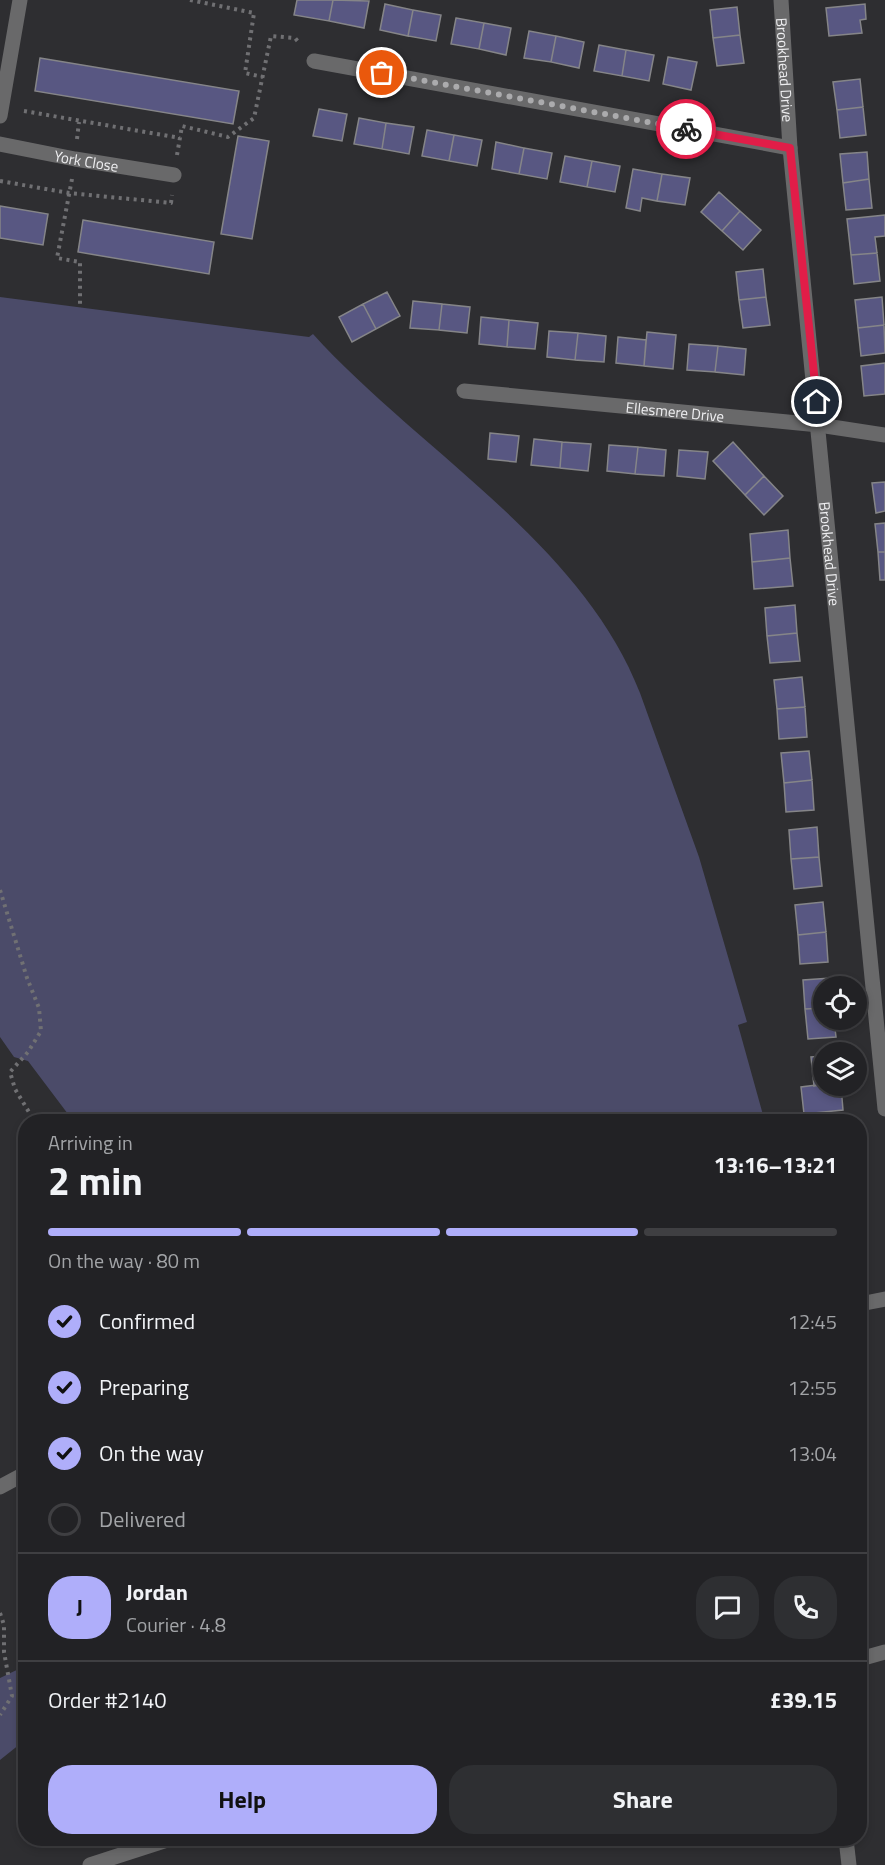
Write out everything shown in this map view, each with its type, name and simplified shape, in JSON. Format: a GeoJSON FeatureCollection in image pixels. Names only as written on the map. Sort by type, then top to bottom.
{"type":"FeatureCollection","features":[{"type":"Feature","properties":{"kind":"street"},"geometry":{"type":"LineString","coordinates":[[1,112],[20,0]]}},
{"type":"Feature","properties":{"kind":"street","name":"Brookhead Drive"},"geometry":{"type":"LineString","coordinates":[[781,0],[790,148],[885,1109]]}},
{"type":"Feature","properties":{"kind":"street"},"geometry":{"type":"LineString","coordinates":[[314,61],[790,148]]}},
{"type":"Feature","properties":{"kind":"street","name":"York Close"},"geometry":{"type":"LineString","coordinates":[[0,144],[174,175]]}},
{"type":"Feature","properties":{"kind":"street","name":"Ellesmere Drive"},"geometry":{"type":"LineString","coordinates":[[464,390],[819,425],[885,435]]}},
{"type":"Feature","properties":{"kind":"street"},"geometry":{"type":"LineString","coordinates":[[867,1303],[885,1299]]}},
{"type":"Feature","properties":{"kind":"street"},"geometry":{"type":"LineString","coordinates":[[0,1487],[18,1477]]}},
{"type":"Feature","properties":{"kind":"street"},"geometry":{"type":"LineString","coordinates":[[867,1657],[885,1652]]}},
{"type":"Feature","properties":{"kind":"street"},"geometry":{"type":"LineString","coordinates":[[90,1865],[148,1846]]}},
{"type":"Feature","properties":{"kind":"street"},"geometry":{"type":"LineString","coordinates":[[847,1846],[849,1865]]}},
{"type":"Feature","properties":{"kind":"path"},"geometry":{"type":"LineString","coordinates":[[190,0],[254,13],[244,73],[263,76]]}},
{"type":"Feature","properties":{"kind":"path"},"geometry":{"type":"LineString","coordinates":[[0,181],[69,193],[171,203],[182,126],[228,137],[254,118],[271,36],[295,38],[314,61]]}},
{"type":"Feature","properties":{"kind":"path"},"geometry":{"type":"LineString","coordinates":[[1,112],[180,138]]}},
{"type":"Feature","properties":{"kind":"path"},"geometry":{"type":"LineString","coordinates":[[75,159],[57,258],[80,262],[80,307]]}},
{"type":"Feature","properties":{"kind":"path"},"geometry":{"type":"LineString","coordinates":[[0,890],[27,978],[39,1008],[41,1031],[28,1052],[10,1072],[15,1089],[30,1114]]}},
{"type":"Feature","properties":{"kind":"path"},"geometry":{"type":"LineString","coordinates":[[0,1613],[4,1625],[4,1652],[12,1696],[0,1715]]}},
{"type":"Feature","properties":{"kind":"shaded area"},"geometry":{"type":"Polygon","coordinates":[[[0,297],[309,337],[313,334],[355,377],[539,544],[579,590],[614,639],[640,693],[699,857],[747,1022],[738,1025],[763,1114],[68,1114],[28,1061],[14,1057],[0,1037],[0,297]]]}},
{"type":"Feature","properties":{"kind":"shaded area"},"geometry":{"type":"Polygon","coordinates":[[[18,1669],[18,1746],[0,1760],[0,1678],[18,1669]]]}},
{"type":"Feature","properties":{"kind":"building"},"geometry":{"type":"Polygon","coordinates":[[[297,0],[333,0],[329,21],[294,15],[297,0]]]}},
{"type":"Feature","properties":{"kind":"building"},"geometry":{"type":"Polygon","coordinates":[[[333,0],[369,1],[364,28],[329,21],[333,0]]]}},
{"type":"Feature","properties":{"kind":"building"},"geometry":{"type":"Polygon","coordinates":[[[385,4],[413,10],[408,36],[380,30],[385,4]]]}},
{"type":"Feature","properties":{"kind":"building"},"geometry":{"type":"Polygon","coordinates":[[[865,4],[866,19],[860,20],[862,33],[829,36],[826,8],[865,4]]]}},
{"type":"Feature","properties":{"kind":"building"},"geometry":{"type":"Polygon","coordinates":[[[737,7],[740,35],[713,38],[710,10],[737,7]]]}},
{"type":"Feature","properties":{"kind":"building"},"geometry":{"type":"Polygon","coordinates":[[[413,10],[441,15],[436,41],[408,36],[413,10]]]}},
{"type":"Feature","properties":{"kind":"building"},"geometry":{"type":"Polygon","coordinates":[[[456,18],[484,23],[479,49],[451,44],[456,18]]]}},
{"type":"Feature","properties":{"kind":"building"},"geometry":{"type":"Polygon","coordinates":[[[484,23],[511,28],[506,55],[479,49],[484,23]]]}},
{"type":"Feature","properties":{"kind":"building"},"geometry":{"type":"Polygon","coordinates":[[[529,31],[556,36],[551,62],[524,58],[529,31]]]}},
{"type":"Feature","properties":{"kind":"building"},"geometry":{"type":"Polygon","coordinates":[[[740,35],[744,63],[717,66],[713,38],[740,35]]]}},
{"type":"Feature","properties":{"kind":"building"},"geometry":{"type":"Polygon","coordinates":[[[556,36],[584,42],[579,68],[551,62],[556,36]]]}},
{"type":"Feature","properties":{"kind":"building"},"geometry":{"type":"Polygon","coordinates":[[[599,45],[626,50],[622,76],[594,71],[599,45]]]}},
{"type":"Feature","properties":{"kind":"building"},"geometry":{"type":"Polygon","coordinates":[[[626,50],[654,55],[649,81],[622,76],[626,50]]]}},
{"type":"Feature","properties":{"kind":"building"},"geometry":{"type":"Polygon","coordinates":[[[668,57],[697,62],[691,90],[663,84],[668,57]]]}},
{"type":"Feature","properties":{"kind":"building"},"geometry":{"type":"Polygon","coordinates":[[[40,58],[239,91],[233,124],[35,91],[40,58]]]}},
{"type":"Feature","properties":{"kind":"building"},"geometry":{"type":"Polygon","coordinates":[[[860,79],[863,107],[837,110],[833,82],[860,79]]]}},
{"type":"Feature","properties":{"kind":"building"},"geometry":{"type":"Polygon","coordinates":[[[863,107],[866,135],[840,138],[837,110],[863,107]]]}},
{"type":"Feature","properties":{"kind":"building"},"geometry":{"type":"Polygon","coordinates":[[[319,109],[347,114],[342,141],[313,136],[319,109]]]}},
{"type":"Feature","properties":{"kind":"building"},"geometry":{"type":"Polygon","coordinates":[[[359,118],[386,123],[382,149],[354,144],[359,118]]]}},
{"type":"Feature","properties":{"kind":"building"},"geometry":{"type":"Polygon","coordinates":[[[386,123],[414,127],[409,154],[382,149],[386,123]]]}},
{"type":"Feature","properties":{"kind":"building"},"geometry":{"type":"Polygon","coordinates":[[[427,130],[454,135],[449,161],[422,156],[427,130]]]}},
{"type":"Feature","properties":{"kind":"building"},"geometry":{"type":"Polygon","coordinates":[[[454,135],[482,140],[477,166],[449,161],[454,135]]]}},
{"type":"Feature","properties":{"kind":"building"},"geometry":{"type":"Polygon","coordinates":[[[238,136],[269,141],[252,239],[221,234],[238,136]]]}},
{"type":"Feature","properties":{"kind":"building"},"geometry":{"type":"Polygon","coordinates":[[[496,142],[524,148],[519,174],[492,169],[496,142]]]}},
{"type":"Feature","properties":{"kind":"building"},"geometry":{"type":"Polygon","coordinates":[[[524,148],[552,153],[547,179],[519,174],[524,148]]]}},
{"type":"Feature","properties":{"kind":"building"},"geometry":{"type":"Polygon","coordinates":[[[867,152],[869,179],[843,183],[840,154],[867,152]]]}},
{"type":"Feature","properties":{"kind":"building"},"geometry":{"type":"Polygon","coordinates":[[[565,156],[592,161],[587,187],[560,182],[565,156]]]}},
{"type":"Feature","properties":{"kind":"building"},"geometry":{"type":"Polygon","coordinates":[[[592,161],[620,166],[615,192],[587,187],[592,161]]]}},
{"type":"Feature","properties":{"kind":"building"},"geometry":{"type":"Polygon","coordinates":[[[633,169],[662,174],[657,201],[642,198],[640,211],[626,208],[633,169]]]}},
{"type":"Feature","properties":{"kind":"building"},"geometry":{"type":"Polygon","coordinates":[[[662,174],[690,178],[685,205],[657,201],[662,174]]]}},
{"type":"Feature","properties":{"kind":"building"},"geometry":{"type":"Polygon","coordinates":[[[869,179],[872,208],[846,210],[843,183],[869,179]]]}},
{"type":"Feature","properties":{"kind":"building"},"geometry":{"type":"Polygon","coordinates":[[[719,192],[740,211],[722,231],[701,212],[719,192]]]}},
{"type":"Feature","properties":{"kind":"building"},"geometry":{"type":"Polygon","coordinates":[[[0,206],[48,214],[43,245],[0,238],[0,206]]]}},
{"type":"Feature","properties":{"kind":"building"},"geometry":{"type":"Polygon","coordinates":[[[740,211],[761,230],[743,250],[722,231],[740,211]]]}},
{"type":"Feature","properties":{"kind":"building"},"geometry":{"type":"Polygon","coordinates":[[[885,215],[885,236],[875,237],[877,253],[851,255],[847,219],[885,215]]]}},
{"type":"Feature","properties":{"kind":"building"},"geometry":{"type":"Polygon","coordinates":[[[83,220],[214,242],[209,274],[78,252],[83,220]]]}},
{"type":"Feature","properties":{"kind":"building"},"geometry":{"type":"Polygon","coordinates":[[[877,253],[880,281],[854,284],[851,255],[877,253]]]}},
{"type":"Feature","properties":{"kind":"building"},"geometry":{"type":"Polygon","coordinates":[[[763,269],[766,297],[739,300],[736,272],[763,269]]]}},
{"type":"Feature","properties":{"kind":"building"},"geometry":{"type":"Polygon","coordinates":[[[387,292],[400,316],[376,329],[363,304],[387,292]]]}},
{"type":"Feature","properties":{"kind":"building"},"geometry":{"type":"Polygon","coordinates":[[[766,297],[770,325],[743,328],[739,300],[766,297]]]}},
{"type":"Feature","properties":{"kind":"building"},"geometry":{"type":"Polygon","coordinates":[[[882,297],[884,325],[858,328],[855,300],[882,297]]]}},
{"type":"Feature","properties":{"kind":"building"},"geometry":{"type":"Polygon","coordinates":[[[413,301],[442,304],[439,330],[410,328],[413,301]]]}},
{"type":"Feature","properties":{"kind":"building"},"geometry":{"type":"Polygon","coordinates":[[[363,304],[376,329],[352,342],[339,317],[363,304]]]}},
{"type":"Feature","properties":{"kind":"building"},"geometry":{"type":"Polygon","coordinates":[[[442,304],[470,307],[467,333],[439,330],[442,304]]]}},
{"type":"Feature","properties":{"kind":"building"},"geometry":{"type":"Polygon","coordinates":[[[481,317],[509,320],[507,347],[479,344],[481,317]]]}},
{"type":"Feature","properties":{"kind":"building"},"geometry":{"type":"Polygon","coordinates":[[[509,320],[538,323],[535,349],[507,347],[509,320]]]}},
{"type":"Feature","properties":{"kind":"building"},"geometry":{"type":"Polygon","coordinates":[[[884,325],[885,353],[861,356],[858,328],[884,325]]]}},
{"type":"Feature","properties":{"kind":"building"},"geometry":{"type":"Polygon","coordinates":[[[549,331],[578,333],[575,360],[547,357],[549,331]]]}},
{"type":"Feature","properties":{"kind":"building"},"geometry":{"type":"Polygon","coordinates":[[[647,332],[676,335],[673,369],[644,366],[647,332]]]}},
{"type":"Feature","properties":{"kind":"building"},"geometry":{"type":"Polygon","coordinates":[[[578,333],[606,336],[604,362],[575,360],[578,333]]]}},
{"type":"Feature","properties":{"kind":"building"},"geometry":{"type":"Polygon","coordinates":[[[618,337],[646,340],[644,366],[616,363],[618,337]]]}},
{"type":"Feature","properties":{"kind":"building"},"geometry":{"type":"Polygon","coordinates":[[[689,344],[718,346],[715,372],[687,370],[689,344]]]}},
{"type":"Feature","properties":{"kind":"building"},"geometry":{"type":"Polygon","coordinates":[[[718,346],[746,349],[744,375],[715,372],[718,346]]]}},
{"type":"Feature","properties":{"kind":"building"},"geometry":{"type":"Polygon","coordinates":[[[885,363],[885,394],[864,396],[861,366],[885,363]]]}},
{"type":"Feature","properties":{"kind":"building"},"geometry":{"type":"Polygon","coordinates":[[[490,433],[519,436],[516,462],[488,459],[490,433]]]}},
{"type":"Feature","properties":{"kind":"building"},"geometry":{"type":"Polygon","coordinates":[[[534,439],[562,442],[560,468],[531,465],[534,439]]]}},
{"type":"Feature","properties":{"kind":"building"},"geometry":{"type":"Polygon","coordinates":[[[562,442],[591,444],[588,471],[560,468],[562,442]]]}},
{"type":"Feature","properties":{"kind":"building"},"geometry":{"type":"Polygon","coordinates":[[[733,442],[764,476],[745,495],[713,461],[733,442]]]}},
{"type":"Feature","properties":{"kind":"building"},"geometry":{"type":"Polygon","coordinates":[[[609,445],[638,447],[635,474],[607,471],[609,445]]]}},
{"type":"Feature","properties":{"kind":"building"},"geometry":{"type":"Polygon","coordinates":[[[638,447],[666,450],[664,476],[635,474],[638,447]]]}},
{"type":"Feature","properties":{"kind":"building"},"geometry":{"type":"Polygon","coordinates":[[[679,450],[708,452],[705,479],[677,476],[679,450]]]}},
{"type":"Feature","properties":{"kind":"building"},"geometry":{"type":"Polygon","coordinates":[[[764,476],[783,496],[764,515],[745,495],[764,476]]]}},
{"type":"Feature","properties":{"kind":"building"},"geometry":{"type":"Polygon","coordinates":[[[885,482],[885,511],[876,513],[872,483],[885,482]]]}},
{"type":"Feature","properties":{"kind":"building"},"geometry":{"type":"Polygon","coordinates":[[[885,523],[885,552],[878,552],[875,524],[885,523]]]}},
{"type":"Feature","properties":{"kind":"building"},"geometry":{"type":"Polygon","coordinates":[[[788,530],[790,558],[752,562],[750,534],[788,530]]]}},
{"type":"Feature","properties":{"kind":"building"},"geometry":{"type":"Polygon","coordinates":[[[878,552],[885,552],[885,580],[880,580],[878,552]]]}},
{"type":"Feature","properties":{"kind":"building"},"geometry":{"type":"Polygon","coordinates":[[[790,558],[793,586],[754,589],[752,562],[790,558]]]}},
{"type":"Feature","properties":{"kind":"building"},"geometry":{"type":"Polygon","coordinates":[[[795,605],[797,633],[767,636],[765,608],[795,605]]]}},
{"type":"Feature","properties":{"kind":"building"},"geometry":{"type":"Polygon","coordinates":[[[797,633],[800,661],[770,663],[767,636],[797,633]]]}},
{"type":"Feature","properties":{"kind":"building"},"geometry":{"type":"Polygon","coordinates":[[[802,677],[805,707],[777,709],[774,680],[802,677]]]}},
{"type":"Feature","properties":{"kind":"building"},"geometry":{"type":"Polygon","coordinates":[[[805,707],[807,737],[779,739],[777,709],[805,707]]]}},
{"type":"Feature","properties":{"kind":"building"},"geometry":{"type":"Polygon","coordinates":[[[809,751],[812,780],[784,783],[781,753],[809,751]]]}},
{"type":"Feature","properties":{"kind":"building"},"geometry":{"type":"Polygon","coordinates":[[[812,780],[814,810],[786,812],[784,783],[812,780]]]}},
{"type":"Feature","properties":{"kind":"building"},"geometry":{"type":"Polygon","coordinates":[[[817,827],[819,857],[791,859],[789,830],[817,827]]]}},
{"type":"Feature","properties":{"kind":"building"},"geometry":{"type":"Polygon","coordinates":[[[819,857],[822,886],[794,889],[791,859],[819,857]]]}},
{"type":"Feature","properties":{"kind":"building"},"geometry":{"type":"Polygon","coordinates":[[[823,902],[826,932],[798,935],[795,905],[823,902]]]}},
{"type":"Feature","properties":{"kind":"building"},"geometry":{"type":"Polygon","coordinates":[[[826,932],[828,962],[800,964],[798,935],[826,932]]]}},
{"type":"Feature","properties":{"kind":"building"},"geometry":{"type":"Polygon","coordinates":[[[813,979],[813,1009],[805,1009],[803,980],[813,979]]]}},
{"type":"Feature","properties":{"kind":"building"},"geometry":{"type":"Polygon","coordinates":[[[805,1009],[813,1009],[813,1030],[835,1030],[836,1037],[808,1039],[805,1009]]]}},
{"type":"Feature","properties":{"kind":"building"},"geometry":{"type":"Polygon","coordinates":[[[813,1085],[813,1096],[842,1096],[843,1110],[804,1114],[801,1087],[813,1085]]]}},
{"type":"Feature","properties":{"kind":"way so far"},"geometry":{"type":"LineString","coordinates":[[382,73],[686,129]]}},
{"type":"Feature","properties":{"kind":"route"},"geometry":{"type":"LineString","coordinates":[[686,129],[790,148],[817,402]]}}]}
